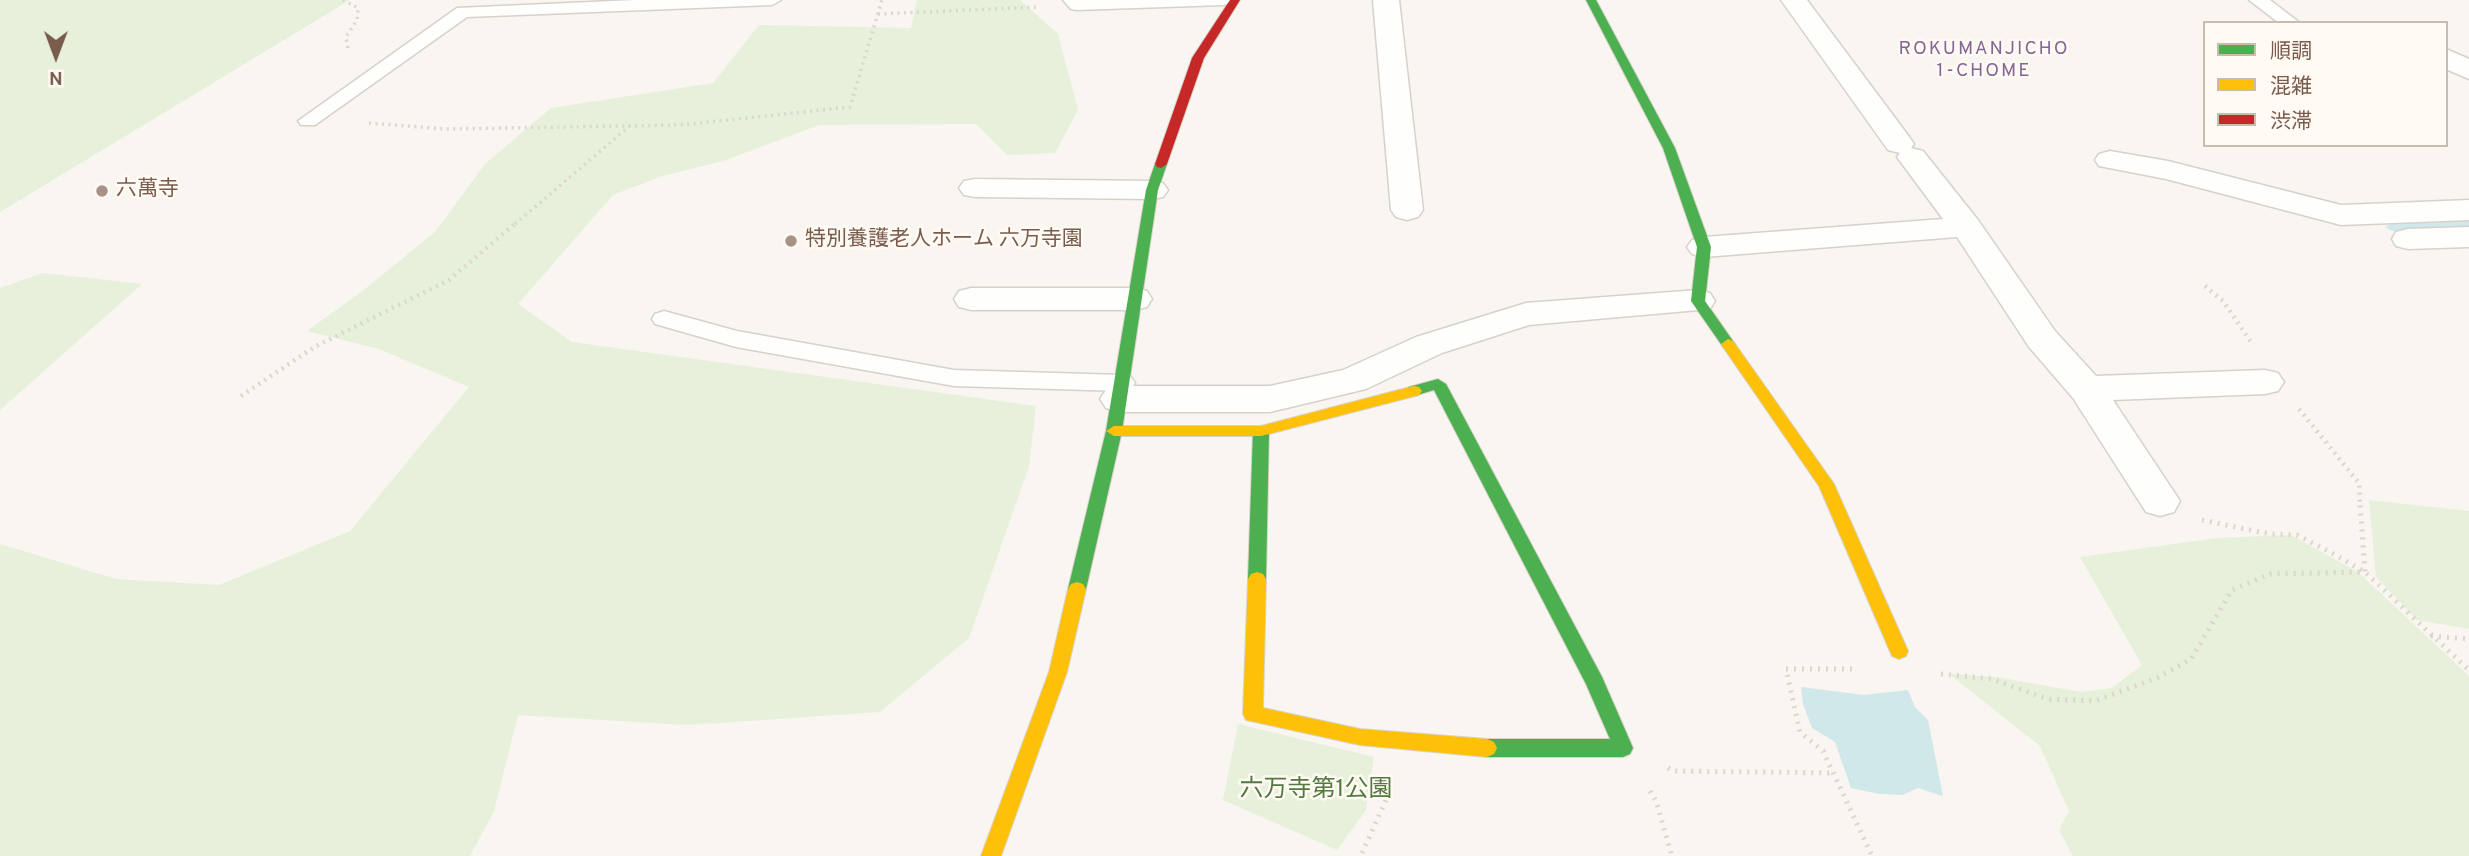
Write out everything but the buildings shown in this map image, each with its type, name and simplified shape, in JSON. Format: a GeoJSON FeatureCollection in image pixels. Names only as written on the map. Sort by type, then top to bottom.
{"type":"FeatureCollection","features":[{"type":"Feature","properties":{"kind":"street"},"geometry":{"type":"LineString","coordinates":[[990,856],[1058,672],[1118,404],[1152,190],[1198,58],[1235,0]]}},
{"type":"Feature","properties":{"kind":"street"},"geometry":{"type":"LineString","coordinates":[[1386,0],[1408,210]]}},
{"type":"Feature","properties":{"kind":"street"},"geometry":{"type":"LineString","coordinates":[[1591,0],[1669,148],[1704,247],[1698,302],[1826,484],[1901,659]]}},
{"type":"Feature","properties":{"kind":"street"},"geometry":{"type":"LineString","coordinates":[[1794,0],[1966,227],[2042,339],[2086,389],[2160,501]]}},
{"type":"Feature","properties":{"kind":"street"},"geometry":{"type":"LineString","coordinates":[[2448,56],[2469,54]]}},
{"type":"Feature","properties":{"kind":"street"},"geometry":{"type":"LineString","coordinates":[[2448,57],[2469,71]]}},
{"type":"Feature","properties":{"kind":"street"},"geometry":{"type":"LineString","coordinates":[[2110,160],[2168,170],[2341,215],[2469,210]]}},
{"type":"Feature","properties":{"kind":"street"},"geometry":{"type":"LineString","coordinates":[[975,188],[1152,190]]}},
{"type":"Feature","properties":{"kind":"street"},"geometry":{"type":"LineString","coordinates":[[2304,206],[2354,240],[2469,237]]}},
{"type":"Feature","properties":{"kind":"street"},"geometry":{"type":"LineString","coordinates":[[1704,247],[1966,227]]}},
{"type":"Feature","properties":{"kind":"street"},"geometry":{"type":"LineString","coordinates":[[971,299],[1135,299]]}},
{"type":"Feature","properties":{"kind":"street"},"geometry":{"type":"LineString","coordinates":[[1118,404],[1270,398],[1353,380],[1429,345],[1526,314],[1698,302]]}},
{"type":"Feature","properties":{"kind":"street"},"geometry":{"type":"LineString","coordinates":[[2086,389],[2272,378]]}},
{"type":"Feature","properties":{"kind":"street"},"geometry":{"type":"LineString","coordinates":[[1118,404],[1261,431],[1438,384],[1595,683],[1623,748],[1506,750],[1411,742],[1360,737],[1253,714],[1261,431]]}},
{"type":"Feature","properties":{"kind":"lane"},"geometry":{"type":"LineString","coordinates":[[309,121],[463,12],[772,0]]}},
{"type":"Feature","properties":{"kind":"lane"},"geometry":{"type":"LineString","coordinates":[[1074,3],[1224,0]]}},
{"type":"Feature","properties":{"kind":"lane"},"geometry":{"type":"LineString","coordinates":[[2258,0],[2288,21]]}},
{"type":"Feature","properties":{"kind":"lane"},"geometry":{"type":"LineString","coordinates":[[664,319],[736,339],[1118,404]]}},
{"type":"Feature","properties":{"kind":"path"},"geometry":{"type":"LineString","coordinates":[[309,121],[445,130],[681,125],[850,107],[882,0]]}},
{"type":"Feature","properties":{"kind":"path"},"geometry":{"type":"LineString","coordinates":[[878,15],[1074,3]]}},
{"type":"Feature","properties":{"kind":"path"},"geometry":{"type":"LineString","coordinates":[[241,396],[316,346],[449,280],[633,124]]}},
{"type":"Feature","properties":{"kind":"path"},"geometry":{"type":"LineString","coordinates":[[2205,286],[2223,302],[2272,378],[2359,483],[2365,572]]}},
{"type":"Feature","properties":{"kind":"path"},"geometry":{"type":"LineString","coordinates":[[2160,501],[2175,512],[2227,526],[2270,534],[2297,535],[2365,572],[2469,670]]}},
{"type":"Feature","properties":{"kind":"path"},"geometry":{"type":"LineString","coordinates":[[1872,856],[1823,751],[1800,732],[1786,669],[1901,659],[1937,674],[1992,679],[2048,699],[2095,701],[2157,678],[2192,659],[2232,590],[2270,574],[2365,572]]}},
{"type":"Feature","properties":{"kind":"path"},"geometry":{"type":"LineString","coordinates":[[2430,636],[2469,639]]}},
{"type":"Feature","properties":{"kind":"path"},"geometry":{"type":"LineString","coordinates":[[1362,853],[1411,742]]}},
{"type":"Feature","properties":{"kind":"path"},"geometry":{"type":"LineString","coordinates":[[1623,748],[1674,771],[1834,773]]}},
{"type":"Feature","properties":{"kind":"path"},"geometry":{"type":"LineString","coordinates":[[1623,748],[1656,801],[1672,856]]}},
{"type":"Feature","properties":{"kind":"green space"},"geometry":{"type":"Polygon","coordinates":[[[0,0],[350,0],[0,212],[0,0]]]}},
{"type":"Feature","properties":{"kind":"green space"},"geometry":{"type":"Polygon","coordinates":[[[917,0],[1020,0],[1058,34],[1078,110],[1055,153],[1007,155],[976,124],[819,125],[723,161],[659,177],[613,195],[518,304],[572,342],[1036,406],[1029,466],[969,638],[880,712],[689,725],[518,715],[494,811],[470,856],[0,856],[0,544],[116,579],[219,585],[350,531],[469,387],[379,349],[307,331],[360,293],[435,232],[485,164],[551,108],[713,83],[759,25],[911,28],[917,0]]]}},
{"type":"Feature","properties":{"kind":"green space"},"geometry":{"type":"Polygon","coordinates":[[[43,273],[142,284],[0,410],[0,288],[43,273]]]}},
{"type":"Feature","properties":{"kind":"green space"},"geometry":{"type":"Polygon","coordinates":[[[2369,500],[2469,511],[2469,629],[2417,620],[2376,577],[2369,500]]]}},
{"type":"Feature","properties":{"kind":"green space"},"geometry":{"type":"Polygon","coordinates":[[[2291,535],[2358,572],[2469,676],[2469,856],[2073,856],[2059,830],[2069,811],[2040,746],[1949,674],[1996,677],[2081,692],[2112,688],[2142,665],[2080,557],[2217,538],[2291,535]]]}},
{"type":"Feature","properties":{"kind":"green space","name":"六万寺第1公園"},"geometry":{"type":"Polygon","coordinates":[[[1238,724],[1374,757],[1366,810],[1337,850],[1223,800],[1238,724]]]}},
{"type":"Feature","properties":{"kind":"water"},"geometry":{"type":"Polygon","coordinates":[[[1801,687],[1864,695],[1908,690],[1915,707],[1928,720],[1943,796],[1918,788],[1902,795],[1879,794],[1851,788],[1835,742],[1812,728],[1803,704],[1801,687]]]}},
{"type":"Feature","properties":{"kind":"waterway"},"geometry":{"type":"LineString","coordinates":[[2392,227],[2469,223]]}},
{"type":"Feature","properties":{"kind":"traffic: fast"},"geometry":{"type":"LineString","coordinates":[[1591,0],[1669,148],[1704,247],[1698,301],[1728,344]]}},
{"type":"Feature","properties":{"kind":"traffic: fast"},"geometry":{"type":"LineString","coordinates":[[1077,589],[1114,431],[1152,190],[1161,164]]}},
{"type":"Feature","properties":{"kind":"traffic: fast"},"geometry":{"type":"LineString","coordinates":[[1414,391],[1438,384],[1595,683],[1623,748],[1487,748]]}},
{"type":"Feature","properties":{"kind":"traffic: fast"},"geometry":{"type":"LineString","coordinates":[[1257,579],[1261,431]]}},
{"type":"Feature","properties":{"kind":"traffic: slow"},"geometry":{"type":"LineString","coordinates":[[1728,344],[1826,484],[1899,651]]}},
{"type":"Feature","properties":{"kind":"traffic: slow"},"geometry":{"type":"LineString","coordinates":[[1114,431],[1261,431],[1414,391]]}},
{"type":"Feature","properties":{"kind":"traffic: slow"},"geometry":{"type":"LineString","coordinates":[[1257,579],[1253,714],[1360,737],[1487,748]]}},
{"type":"Feature","properties":{"kind":"traffic: slow"},"geometry":{"type":"LineString","coordinates":[[991,856],[1058,672],[1077,589]]}},
{"type":"Feature","properties":{"kind":"traffic: jam"},"geometry":{"type":"LineString","coordinates":[[1161,164],[1198,58],[1235,0]]}},
{"type":"Feature","properties":{"kind":"place","name":"六萬寺"},"geometry":{"type":"Point","coordinates":[102,191]}},
{"type":"Feature","properties":{"kind":"place","name":"特別養護老人ホーム 六万寺園"},"geometry":{"type":"Point","coordinates":[791,241]}},
{"type":"Feature","properties":{"kind":"district","name":"ROKUMANJICHO 1-CHOME"},"geometry":{"type":"Point","coordinates":[1984,61]}}]}
